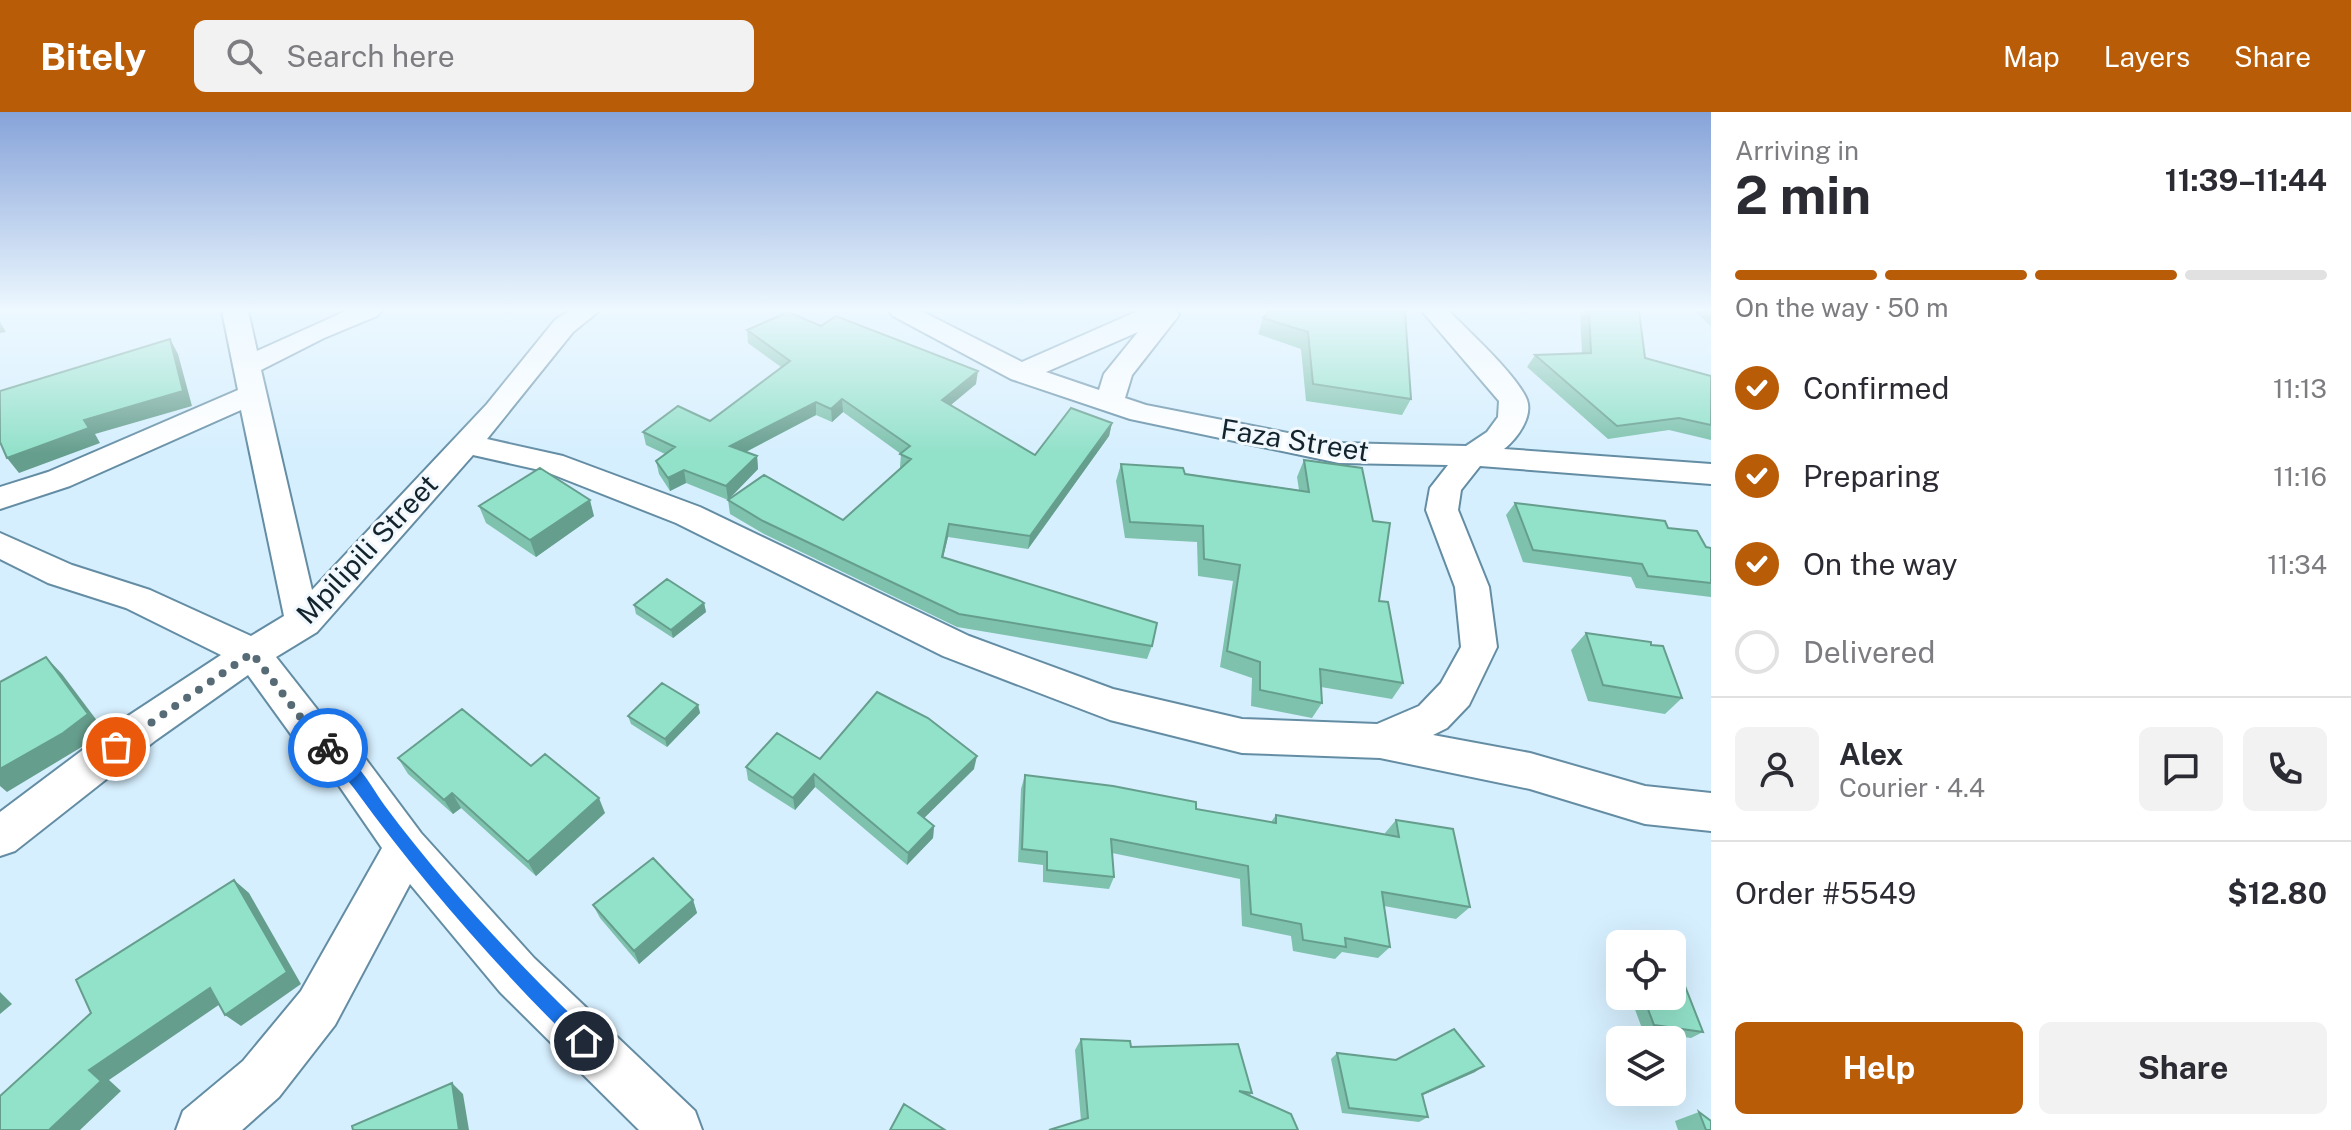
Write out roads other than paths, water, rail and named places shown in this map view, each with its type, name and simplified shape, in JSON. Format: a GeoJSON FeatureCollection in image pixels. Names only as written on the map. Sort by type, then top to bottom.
{"type":"FeatureCollection","features":[{"type":"Feature","properties":{"kind":"street"},"geometry":{"type":"LineString","coordinates":[[245,359],[304,622]]}},
{"type":"Feature","properties":{"kind":"street"},"geometry":{"type":"LineString","coordinates":[[0,498],[59,479],[250,381],[280,359]]}},
{"type":"Feature","properties":{"kind":"street","name":"Mpilipili Street"},"geometry":{"type":"LineString","coordinates":[[0,837],[142,728],[252,653],[304,622],[497,410],[538,359]]}},
{"type":"Feature","properties":{"kind":"street","name":"Faza Street"},"geometry":{"type":"LineString","coordinates":[[993,359],[1021,373],[1140,413],[1339,453],[1472,456],[1711,474]]}},
{"type":"Feature","properties":{"kind":"street"},"geometry":{"type":"LineString","coordinates":[[1021,373],[1054,359]]}},
{"type":"Feature","properties":{"kind":"street"},"geometry":{"type":"LineString","coordinates":[[1110,402],[1118,374],[1131,359]]}},
{"type":"Feature","properties":{"kind":"street"},"geometry":{"type":"LineString","coordinates":[[1380,741],[1433,717],[1455,694],[1479,647],[1472,587],[1442,510],[1446,488],[1472,456],[1498,439],[1513,418],[1513,401],[1478,359]]}},
{"type":"Feature","properties":{"kind":"street"},"geometry":{"type":"LineString","coordinates":[[466,444],[552,463],[674,510],[956,646],[1110,704],[1242,736],[1380,741],[1530,771],[1645,805],[1711,812]]}},
{"type":"Feature","properties":{"kind":"street"},"geometry":{"type":"LineString","coordinates":[[0,545],[60,574],[138,599],[252,653],[317,739],[345,762],[406,847],[517,975],[676,1130]]}},
{"type":"Feature","properties":{"kind":"street"},"geometry":{"type":"LineString","coordinates":[[202,1130],[261,1079],[318,1008],[406,847]]}}]}
